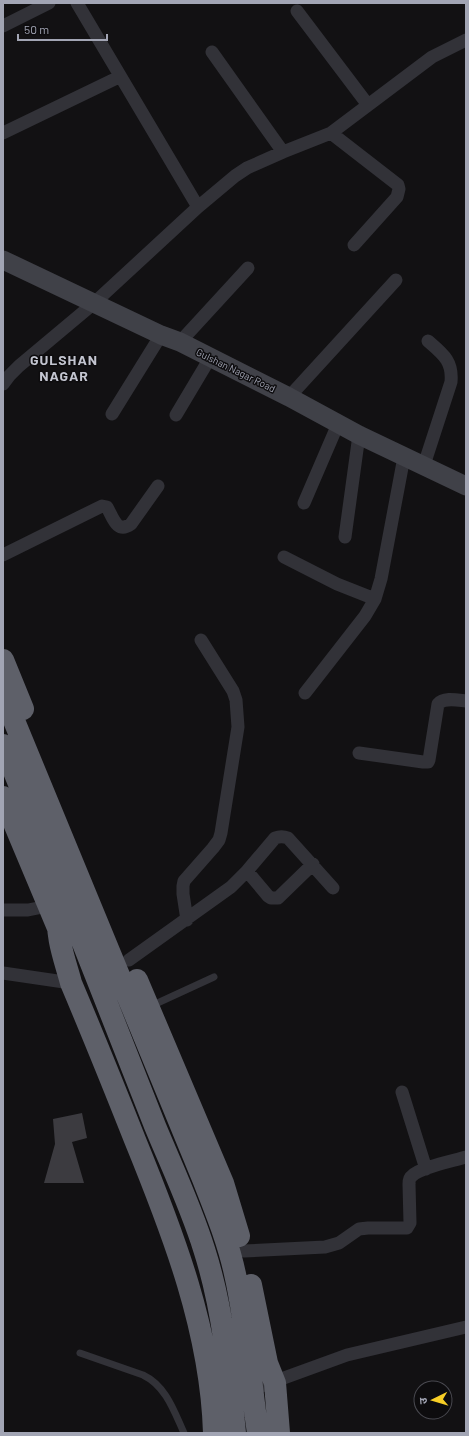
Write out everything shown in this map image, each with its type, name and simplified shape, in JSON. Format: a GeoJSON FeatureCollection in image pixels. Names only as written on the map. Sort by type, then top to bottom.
{"type":"FeatureCollection","features":[{"type":"Feature","properties":{"kind":"highway"},"geometry":{"type":"LineString","coordinates":[[3,660],[84,863],[129,960],[142,1011],[227,1244],[235,1273],[245,1331],[251,1390],[258,1433]]}},
{"type":"Feature","properties":{"kind":"highway"},"geometry":{"type":"LineString","coordinates":[[3,694],[142,1011],[222,1183],[244,1251],[271,1373],[279,1433]]}},
{"type":"Feature","properties":{"kind":"highway"},"geometry":{"type":"LineString","coordinates":[[3,745],[60,910],[58,928],[63,956],[71,983],[161,1204],[185,1272],[209,1374],[214,1433]]}},
{"type":"Feature","properties":{"kind":"highway"},"geometry":{"type":"LineString","coordinates":[[3,797],[57,901],[155,1126],[205,1250],[214,1286],[222,1329],[230,1381],[235,1433]]}},
{"type":"Feature","properties":{"kind":"highway"},"geometry":{"type":"LineString","coordinates":[[245,1331],[271,1373]]}},
{"type":"Feature","properties":{"kind":"street"},"geometry":{"type":"LineString","coordinates":[[3,26],[49,3]]}},
{"type":"Feature","properties":{"kind":"street"},"geometry":{"type":"LineString","coordinates":[[77,3],[119,77],[198,207]]}},
{"type":"Feature","properties":{"kind":"street"},"geometry":{"type":"LineString","coordinates":[[297,11],[368,105]]}},
{"type":"Feature","properties":{"kind":"street"},"geometry":{"type":"LineString","coordinates":[[3,384],[19,366],[93,304],[198,207],[236,176],[247,168],[331,133],[432,57],[466,40]]}},
{"type":"Feature","properties":{"kind":"street"},"geometry":{"type":"LineString","coordinates":[[212,52],[283,152]]}},
{"type":"Feature","properties":{"kind":"street"},"geometry":{"type":"LineString","coordinates":[[3,133],[119,77]]}},
{"type":"Feature","properties":{"kind":"street"},"geometry":{"type":"LineString","coordinates":[[331,133],[398,185],[399,189],[397,197],[354,245]]}},
{"type":"Feature","properties":{"kind":"street","name":"Gulshan Nagar Road"},"geometry":{"type":"LineString","coordinates":[[3,260],[93,304],[180,342],[289,397],[359,435],[466,486]]}},
{"type":"Feature","properties":{"kind":"street"},"geometry":{"type":"LineString","coordinates":[[180,342],[248,268]]}},
{"type":"Feature","properties":{"kind":"street"},"geometry":{"type":"LineString","coordinates":[[289,397],[396,280]]}},
{"type":"Feature","properties":{"kind":"street"},"geometry":{"type":"LineString","coordinates":[[112,414],[161,335]]}},
{"type":"Feature","properties":{"kind":"street"},"geometry":{"type":"LineString","coordinates":[[424,465],[452,375],[447,358],[428,341]]}},
{"type":"Feature","properties":{"kind":"street"},"geometry":{"type":"LineString","coordinates":[[176,415],[210,358]]}},
{"type":"Feature","properties":{"kind":"street"},"geometry":{"type":"LineString","coordinates":[[304,503],[338,424]]}},
{"type":"Feature","properties":{"kind":"street"},"geometry":{"type":"LineString","coordinates":[[345,537],[359,435]]}},
{"type":"Feature","properties":{"kind":"street"},"geometry":{"type":"LineString","coordinates":[[305,693],[365,616],[375,599],[381,579],[404,457]]}},
{"type":"Feature","properties":{"kind":"street"},"geometry":{"type":"LineString","coordinates":[[3,555],[102,506],[107,507],[116,524],[123,528],[128,527],[158,486]]}},
{"type":"Feature","properties":{"kind":"street"},"geometry":{"type":"LineString","coordinates":[[284,557],[343,587],[375,599]]}},
{"type":"Feature","properties":{"kind":"street"},"geometry":{"type":"LineString","coordinates":[[187,920],[183,886],[188,877],[216,844],[222,833],[238,727],[236,700],[233,691],[201,640]]}},
{"type":"Feature","properties":{"kind":"street"},"geometry":{"type":"LineString","coordinates":[[359,754],[428,762],[436,708],[438,704],[440,701],[445,700],[466,701]]}},
{"type":"Feature","properties":{"kind":"street"},"geometry":{"type":"LineString","coordinates":[[129,960],[187,920],[231,887],[247,871],[275,838],[279,836],[288,838],[334,888]]}},
{"type":"Feature","properties":{"kind":"street"},"geometry":{"type":"LineString","coordinates":[[247,871],[268,896],[274,899],[278,898],[313,864]]}},
{"type":"Feature","properties":{"kind":"street"},"geometry":{"type":"LineString","coordinates":[[3,910],[28,910],[57,901]]}},
{"type":"Feature","properties":{"kind":"street"},"geometry":{"type":"LineString","coordinates":[[3,973],[71,983]]}},
{"type":"Feature","properties":{"kind":"street"},"geometry":{"type":"LineString","coordinates":[[402,1092],[426,1169]]}},
{"type":"Feature","properties":{"kind":"street"},"geometry":{"type":"LineString","coordinates":[[244,1251],[325,1247],[339,1244],[359,1229],[407,1228],[410,1223],[408,1184],[412,1175],[426,1169],[466,1158]]}},
{"type":"Feature","properties":{"kind":"street"},"geometry":{"type":"LineString","coordinates":[[251,1390],[271,1373],[466,1327]]}},
{"type":"Feature","properties":{"kind":"lane"},"geometry":{"type":"LineString","coordinates":[[142,1011],[214,977]]}},
{"type":"Feature","properties":{"kind":"lane"},"geometry":{"type":"LineString","coordinates":[[80,1353],[152,1379],[164,1392],[184,1433]]}},
{"type":"Feature","properties":{"kind":"building"},"geometry":{"type":"Polygon","coordinates":[[[82,1113],[87,1138],[72,1142],[84,1183],[44,1183],[55,1144],[53,1119],[82,1113]]]}},
{"type":"Feature","properties":{"kind":"district","name":"GULSHAN NAGAR"},"geometry":{"type":"Point","coordinates":[64,368]}}]}
